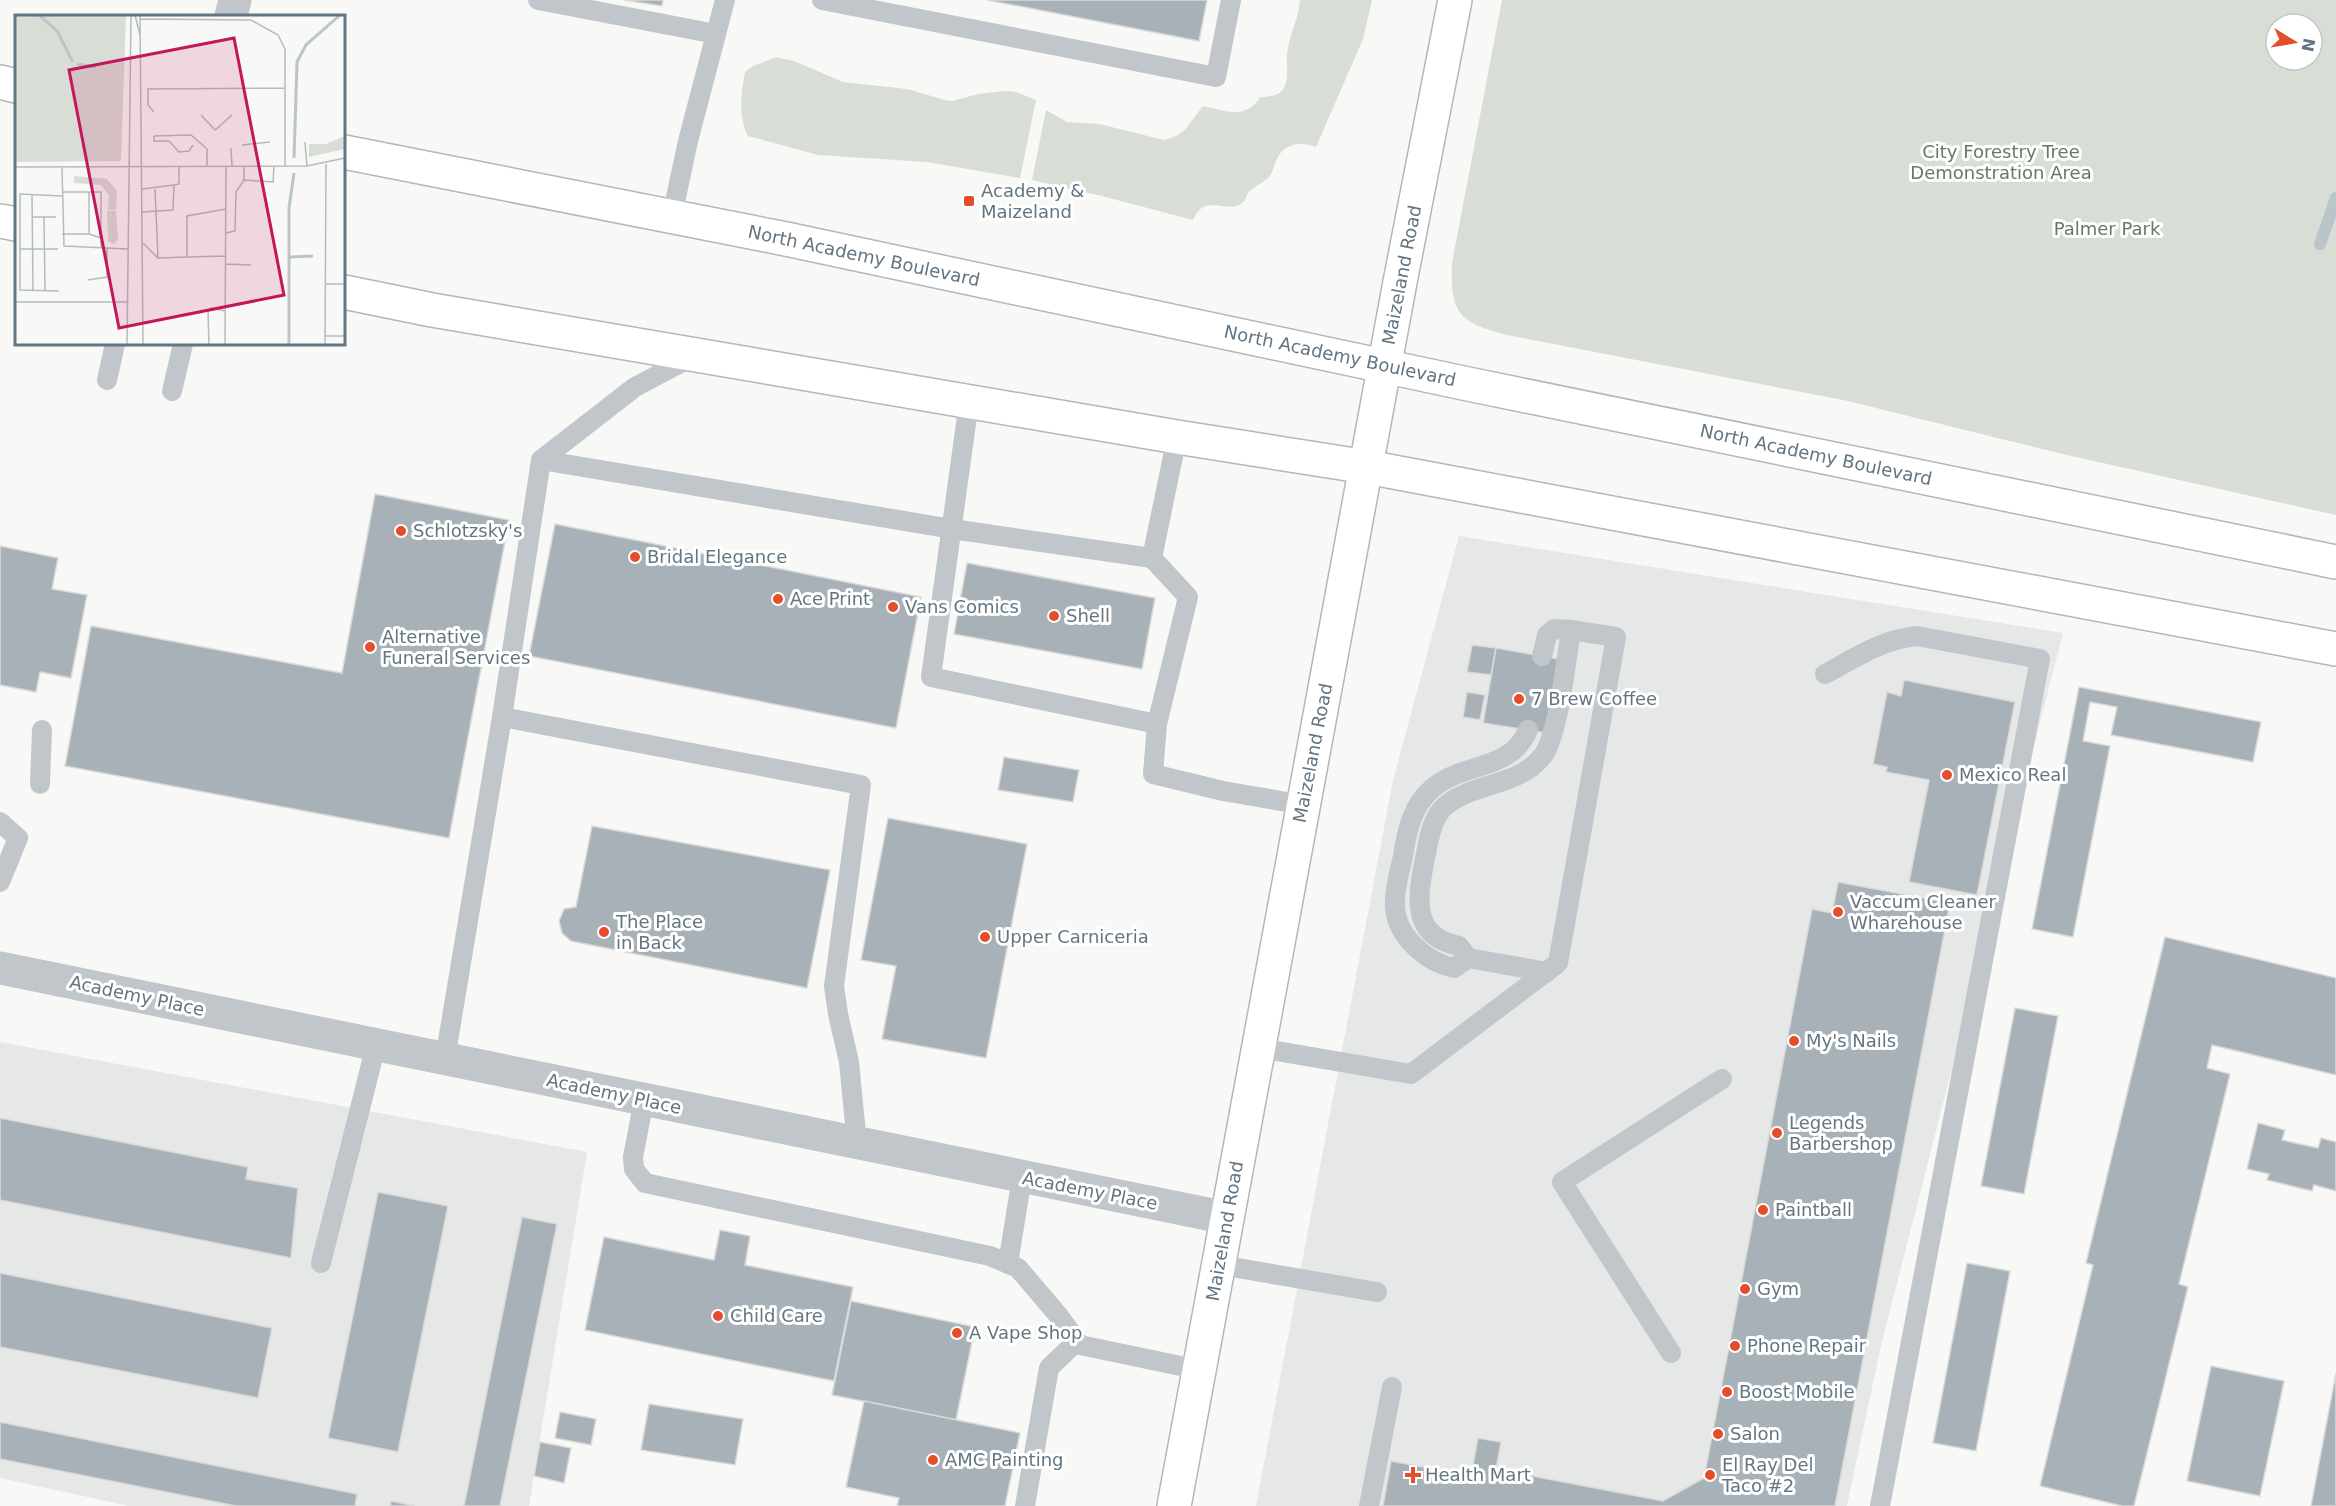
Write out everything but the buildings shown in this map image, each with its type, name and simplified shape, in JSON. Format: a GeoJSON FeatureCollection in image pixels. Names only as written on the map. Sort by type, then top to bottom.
{"type":"FeatureCollection","features":[{"type":"Feature","properties":{"kind":"main road","name":"Maizeland Road"},"geometry":{"type":"LineString","coordinates":[[1174,1506],[1385,365],[1455,0]]}},
{"type":"Feature","properties":{"kind":"main road"},"geometry":{"type":"LineString","coordinates":[[0,82],[15,86]]}},
{"type":"Feature","properties":{"kind":"main road","name":"North Academy Boulevard"},"geometry":{"type":"LineString","coordinates":[[345,152],[798,241],[2336,562]]}},
{"type":"Feature","properties":{"kind":"main road"},"geometry":{"type":"LineString","coordinates":[[0,221],[15,224]]}},
{"type":"Feature","properties":{"kind":"main road"},"geometry":{"type":"LineString","coordinates":[[345,292],[432,310],[1367,468],[2336,649]]}},
{"type":"Feature","properties":{"kind":"street"},"geometry":{"type":"LineString","coordinates":[[231,15],[235,0]]}},
{"type":"Feature","properties":{"kind":"street","name":"Academy Place"},"geometry":{"type":"LineString","coordinates":[[0,968],[1227,1218]]}},
{"type":"Feature","properties":{"kind":"lane"},"geometry":{"type":"LineString","coordinates":[[538,0],[716,34]]}},
{"type":"Feature","properties":{"kind":"lane"},"geometry":{"type":"LineString","coordinates":[[672,216],[688,141],[725,0]]}},
{"type":"Feature","properties":{"kind":"lane"},"geometry":{"type":"LineString","coordinates":[[822,0],[1216,77],[1231,0]]}},
{"type":"Feature","properties":{"kind":"lane"},"geometry":{"type":"LineString","coordinates":[[107,380],[115,345]]}},
{"type":"Feature","properties":{"kind":"lane"},"geometry":{"type":"LineString","coordinates":[[172,391],[183,345]]}},
{"type":"Feature","properties":{"kind":"lane"},"geometry":{"type":"LineString","coordinates":[[445,1059],[502,717],[541,460],[635,387],[696,355]]}},
{"type":"Feature","properties":{"kind":"lane"},"geometry":{"type":"LineString","coordinates":[[969,402],[931,677],[1157,724]]}},
{"type":"Feature","properties":{"kind":"lane"},"geometry":{"type":"LineString","coordinates":[[1152,558],[1177,437]]}},
{"type":"Feature","properties":{"kind":"lane"},"geometry":{"type":"LineString","coordinates":[[541,460],[952,529],[1152,558],[1188,597],[1157,724],[1154,774],[1223,791],[1304,805]]}},
{"type":"Feature","properties":{"kind":"lane"},"geometry":{"type":"LineString","coordinates":[[1259,1048],[1411,1074],[1558,963],[1616,637],[1554,629],[1547,635],[1542,656]]}},
{"type":"Feature","properties":{"kind":"lane"},"geometry":{"type":"LineString","coordinates":[[1547,972],[1468,958],[1459,946],[1448,944],[1428,927],[1421,915],[1418,902],[1431,831],[1443,808],[1453,801],[1521,774],[1538,762],[1544,754],[1553,736],[1571,630]]}},
{"type":"Feature","properties":{"kind":"lane"},"geometry":{"type":"LineString","coordinates":[[1825,674],[1881,644],[1899,638],[1917,636],[2040,659],[1880,1506]]}},
{"type":"Feature","properties":{"kind":"lane"},"geometry":{"type":"LineString","coordinates":[[502,717],[861,785],[834,986],[849,1062],[857,1144]]}},
{"type":"Feature","properties":{"kind":"lane"},"geometry":{"type":"LineString","coordinates":[[40,784],[42,730]]}},
{"type":"Feature","properties":{"kind":"lane"},"geometry":{"type":"LineString","coordinates":[[1468,958],[1454,968],[1436,963],[1417,948],[1402,930],[1395,905],[1408,826],[1414,811],[1435,785],[1457,773],[1504,759],[1515,751],[1528,730]]}},
{"type":"Feature","properties":{"kind":"lane"},"geometry":{"type":"LineString","coordinates":[[0,822],[18,838],[0,882]]}},
{"type":"Feature","properties":{"kind":"lane"},"geometry":{"type":"LineString","coordinates":[[321,1263],[376,1045]]}},
{"type":"Feature","properties":{"kind":"lane"},"geometry":{"type":"LineString","coordinates":[[1671,1353],[1562,1182],[1722,1079]]}},
{"type":"Feature","properties":{"kind":"lane"},"geometry":{"type":"LineString","coordinates":[[644,1100],[633,1157],[634,1169],[645,1183],[990,1256],[1018,1268],[1080,1345],[1114,1354],[1200,1370]]}},
{"type":"Feature","properties":{"kind":"lane"},"geometry":{"type":"LineString","coordinates":[[1008,1264],[1022,1177]]}},
{"type":"Feature","properties":{"kind":"lane"},"geometry":{"type":"LineString","coordinates":[[1220,1265],[1377,1292]]}},
{"type":"Feature","properties":{"kind":"lane"},"geometry":{"type":"LineString","coordinates":[[1025,1506],[1049,1368],[1077,1341]]}},
{"type":"Feature","properties":{"kind":"lane"},"geometry":{"type":"LineString","coordinates":[[1370,1506],[1392,1387]]}},
{"type":"Feature","properties":{"kind":"shaded area"},"geometry":{"type":"Polygon","coordinates":[[[1459,536],[2063,633],[1880,1350],[1847,1506],[1256,1506],[1393,780],[1459,536]]]}},
{"type":"Feature","properties":{"kind":"shaded area"},"geometry":{"type":"Polygon","coordinates":[[[0,1042],[587,1152],[529,1506],[129,1506],[0,1478],[0,1042]]]}},
{"type":"Feature","properties":{"kind":"green space"},"geometry":{"type":"Polygon","coordinates":[[[1300,0],[1372,0],[1363,39],[1316,147],[1298,144],[1283,150],[1270,176],[1251,190],[1242,203],[1229,207],[1210,205],[1203,207],[1193,220],[1032,180],[1046,110],[1067,122],[1099,124],[1164,140],[1185,130],[1203,106],[1227,111],[1242,111],[1249,109],[1260,97],[1280,93],[1286,83],[1288,47],[1300,0]]]}},
{"type":"Feature","properties":{"kind":"green space","name":"Palmer Park"},"geometry":{"type":"Polygon","coordinates":[[[1502,0],[2336,0],[2336,515],[2058,453],[1848,401],[1507,335],[1477,326],[1460,313],[1453,293],[1452,263],[1502,0]]]}},
{"type":"Feature","properties":{"kind":"green space"},"geometry":{"type":"Polygon","coordinates":[[[776,57],[794,61],[843,82],[907,89],[945,100],[952,101],[978,94],[1005,91],[1016,92],[1036,100],[1020,178],[927,162],[818,155],[748,136],[742,112],[745,72],[753,66],[776,57]]]}},
{"type":"Feature","properties":{"kind":"waterway"},"geometry":{"type":"LineString","coordinates":[[2320,244],[2336,198]]}},
{"type":"Feature","properties":{"kind":"place","name":"Academy & Maizeland"},"geometry":{"type":"Point","coordinates":[969,201]}},
{"type":"Feature","properties":{"kind":"place","name":"Schlotzsky's"},"geometry":{"type":"Point","coordinates":[401,531]}},
{"type":"Feature","properties":{"kind":"place","name":"Bridal Elegance"},"geometry":{"type":"Point","coordinates":[635,557]}},
{"type":"Feature","properties":{"kind":"place","name":"Ace Print"},"geometry":{"type":"Point","coordinates":[778,599]}},
{"type":"Feature","properties":{"kind":"place","name":"Vans Comics"},"geometry":{"type":"Point","coordinates":[893,607]}},
{"type":"Feature","properties":{"kind":"place","name":"Shell"},"geometry":{"type":"Point","coordinates":[1054,616]}},
{"type":"Feature","properties":{"kind":"place","name":"Alternative Funeral Services"},"geometry":{"type":"Point","coordinates":[370,647]}},
{"type":"Feature","properties":{"kind":"place","name":"7 Brew Coffee"},"geometry":{"type":"Point","coordinates":[1519,699]}},
{"type":"Feature","properties":{"kind":"place","name":"Mexico Real"},"geometry":{"type":"Point","coordinates":[1947,775]}},
{"type":"Feature","properties":{"kind":"place","name":"Vaccum Cleaner Wharehouse"},"geometry":{"type":"Point","coordinates":[1838,912]}},
{"type":"Feature","properties":{"kind":"place","name":"The Place in Back"},"geometry":{"type":"Point","coordinates":[604,932]}},
{"type":"Feature","properties":{"kind":"place","name":"Upper Carniceria"},"geometry":{"type":"Point","coordinates":[985,937]}},
{"type":"Feature","properties":{"kind":"place","name":"My's Nails"},"geometry":{"type":"Point","coordinates":[1794,1041]}},
{"type":"Feature","properties":{"kind":"place","name":"Legends Barbershop"},"geometry":{"type":"Point","coordinates":[1777,1133]}},
{"type":"Feature","properties":{"kind":"place","name":"Paintball"},"geometry":{"type":"Point","coordinates":[1763,1210]}},
{"type":"Feature","properties":{"kind":"place","name":"Gym"},"geometry":{"type":"Point","coordinates":[1745,1289]}},
{"type":"Feature","properties":{"kind":"place","name":"Child Care"},"geometry":{"type":"Point","coordinates":[718,1316]}},
{"type":"Feature","properties":{"kind":"place","name":"A Vape Shop"},"geometry":{"type":"Point","coordinates":[957,1333]}},
{"type":"Feature","properties":{"kind":"place","name":"Phone Repair"},"geometry":{"type":"Point","coordinates":[1735,1346]}},
{"type":"Feature","properties":{"kind":"place","name":"Boost Mobile"},"geometry":{"type":"Point","coordinates":[1727,1392]}},
{"type":"Feature","properties":{"kind":"place","name":"Salon"},"geometry":{"type":"Point","coordinates":[1718,1434]}},
{"type":"Feature","properties":{"kind":"place","name":"AMC Painting"},"geometry":{"type":"Point","coordinates":[933,1460]}},
{"type":"Feature","properties":{"kind":"place","name":"Health Mart"},"geometry":{"type":"Point","coordinates":[1413,1475]}},
{"type":"Feature","properties":{"kind":"place","name":"El Ray Del Taco #2"},"geometry":{"type":"Point","coordinates":[1710,1475]}},
{"type":"Feature","properties":{"kind":"park label","name":"City Forestry Tree Demonstration Area"},"geometry":{"type":"Point","coordinates":[2001,162]}}]}
